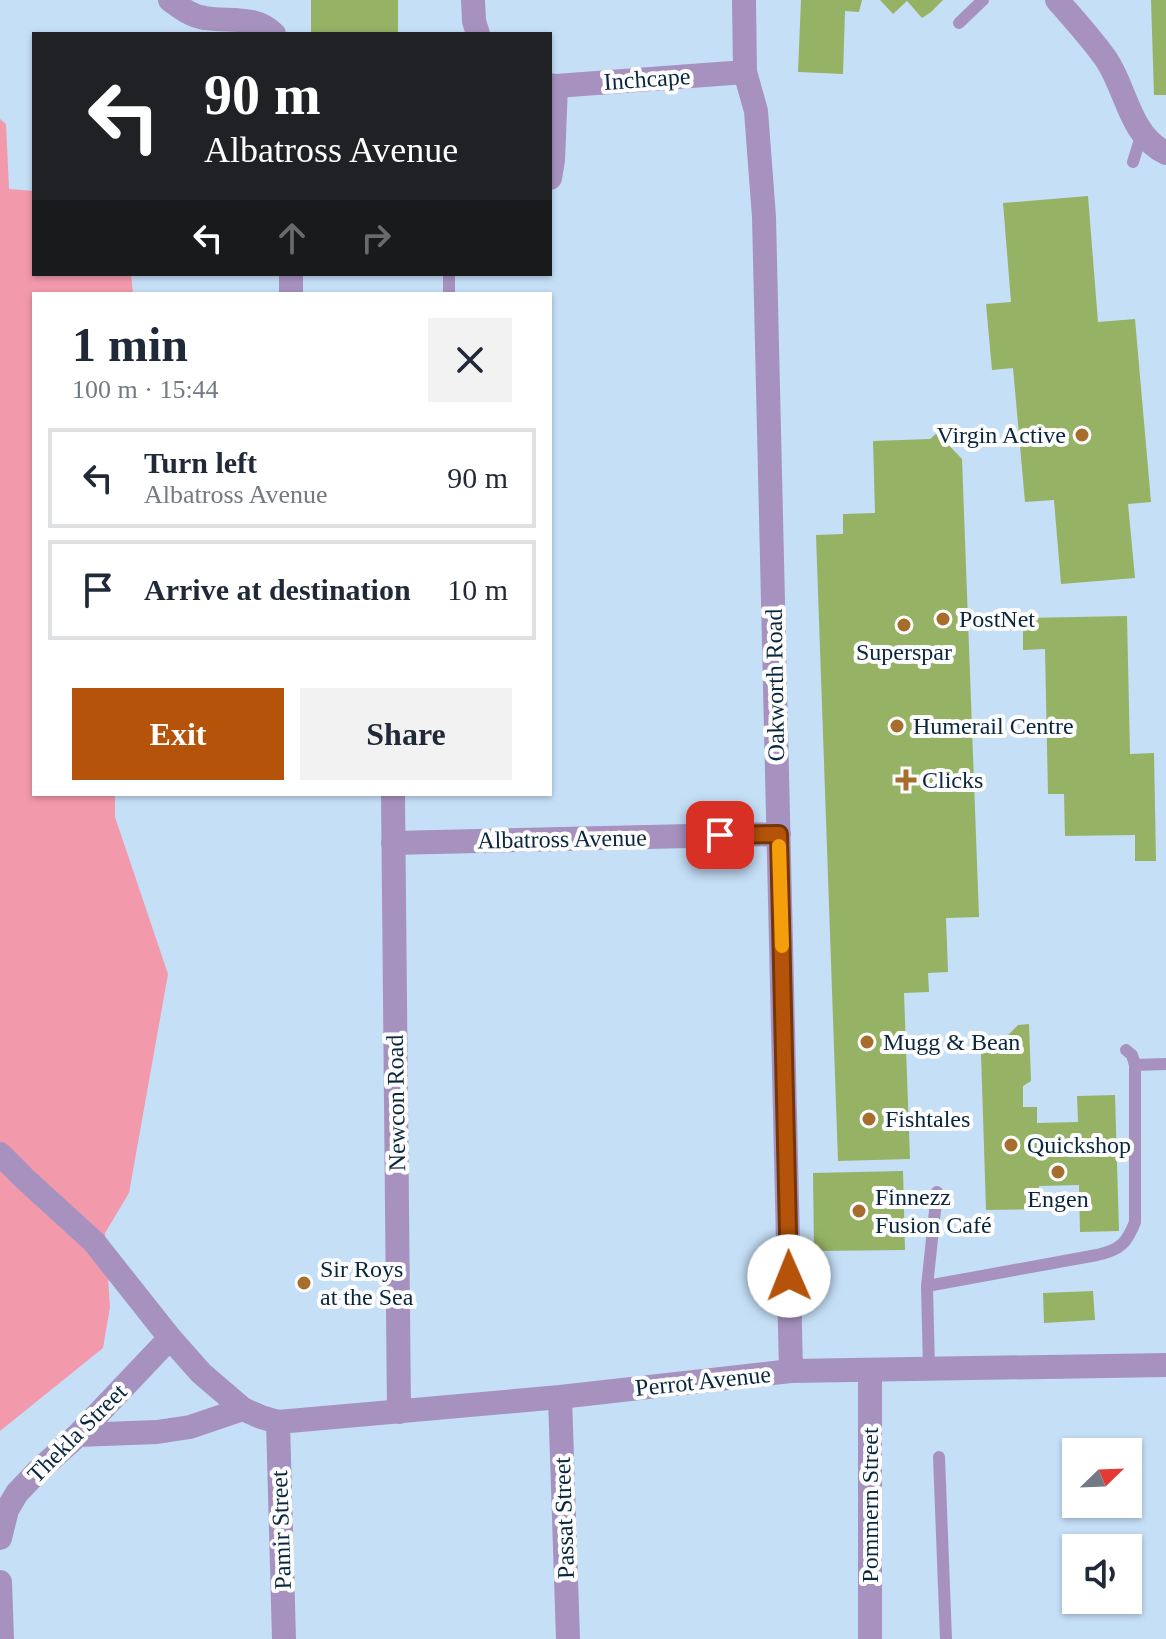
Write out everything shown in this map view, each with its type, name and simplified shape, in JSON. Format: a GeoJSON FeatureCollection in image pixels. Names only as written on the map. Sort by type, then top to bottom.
{"type":"FeatureCollection","features":[{"type":"Feature","properties":{"kind":"street"},"geometry":{"type":"LineString","coordinates":[[170,0],[202,18],[252,22],[272,32]]}},
{"type":"Feature","properties":{"kind":"street"},"geometry":{"type":"LineString","coordinates":[[473,0],[477,32]]}},
{"type":"Feature","properties":{"kind":"street","name":"Oakworth Road"},"geometry":{"type":"LineString","coordinates":[[744,0],[745,72],[756,111],[764,217],[791,1371]]}},
{"type":"Feature","properties":{"kind":"street"},"geometry":{"type":"LineString","coordinates":[[1057,0],[1108,61],[1142,133],[1152,145],[1166,153]]}},
{"type":"Feature","properties":{"kind":"street","name":"Inchcape"},"geometry":{"type":"LineString","coordinates":[[553,85],[745,72]]}},
{"type":"Feature","properties":{"kind":"street"},"geometry":{"type":"LineString","coordinates":[[552,166],[553,85]]}},
{"type":"Feature","properties":{"kind":"street","name":"Newcon Road"},"geometry":{"type":"LineString","coordinates":[[393,796],[399,1412]]}},
{"type":"Feature","properties":{"kind":"street","name":"Albatross Avenue"},"geometry":{"type":"LineString","coordinates":[[393,843],[779,834]]}},
{"type":"Feature","properties":{"kind":"street","name":"Perrot Avenue"},"geometry":{"type":"LineString","coordinates":[[0,1154],[94,1242],[201,1373],[243,1409],[278,1422],[560,1397],[791,1371],[1166,1365]]}},
{"type":"Feature","properties":{"kind":"street","name":"Thekla Street"},"geometry":{"type":"LineString","coordinates":[[0,1538],[7,1510],[17,1493],[78,1435],[170,1338]]}},
{"type":"Feature","properties":{"kind":"street","name":"Pommern Street"},"geometry":{"type":"LineString","coordinates":[[870,1371],[870,1639]]}},
{"type":"Feature","properties":{"kind":"street","name":"Passat Street"},"geometry":{"type":"LineString","coordinates":[[560,1397],[568,1639]]}},
{"type":"Feature","properties":{"kind":"street"},"geometry":{"type":"LineString","coordinates":[[78,1435],[157,1432],[190,1427],[243,1409]]}},
{"type":"Feature","properties":{"kind":"street","name":"Pamir Street"},"geometry":{"type":"LineString","coordinates":[[278,1422],[284,1639]]}},
{"type":"Feature","properties":{"kind":"street"},"geometry":{"type":"LineString","coordinates":[[0,1582],[2,1639]]}},
{"type":"Feature","properties":{"kind":"lane"},"geometry":{"type":"LineString","coordinates":[[959,23],[983,0]]}},
{"type":"Feature","properties":{"kind":"lane"},"geometry":{"type":"LineString","coordinates":[[1133,162],[1142,133]]}},
{"type":"Feature","properties":{"kind":"lane"},"geometry":{"type":"LineString","coordinates":[[927,1286],[1097,1255],[1121,1246],[1135,1222],[1135,1065],[1132,1055],[1126,1050]]}},
{"type":"Feature","properties":{"kind":"lane"},"geometry":{"type":"LineString","coordinates":[[1135,1065],[1166,1064]]}},
{"type":"Feature","properties":{"kind":"lane"},"geometry":{"type":"LineString","coordinates":[[929,1370],[927,1286],[937,1192]]}},
{"type":"Feature","properties":{"kind":"lane"},"geometry":{"type":"LineString","coordinates":[[939,1457],[946,1639]]}},
{"type":"Feature","properties":{"kind":"shaded area"},"geometry":{"type":"Polygon","coordinates":[[[0,119],[6,124],[9,189],[32,191],[32,276],[131,276],[133,292],[32,292],[32,796],[115,796],[115,817],[168,974],[129,1193],[105,1233],[110,1307],[103,1348],[0,1431],[0,119]]]}},
{"type":"Feature","properties":{"kind":"building"},"geometry":{"type":"Polygon","coordinates":[[[311,0],[398,0],[398,32],[311,32],[311,0]]]}},
{"type":"Feature","properties":{"kind":"building"},"geometry":{"type":"Polygon","coordinates":[[[801,0],[862,0],[859,12],[845,11],[843,74],[798,72],[801,0]]]}},
{"type":"Feature","properties":{"kind":"building"},"geometry":{"type":"Polygon","coordinates":[[[880,0],[943,0],[922,18],[907,1],[893,14],[880,0]]]}},
{"type":"Feature","properties":{"kind":"building"},"geometry":{"type":"Polygon","coordinates":[[[1151,0],[1166,0],[1166,95],[1154,95],[1151,0]]]}},
{"type":"Feature","properties":{"kind":"building","name":"Virgin Active"},"geometry":{"type":"Polygon","coordinates":[[[1088,196],[1098,322],[1135,319],[1151,502],[1128,504],[1135,578],[1061,584],[1054,500],[1025,502],[1013,368],[992,370],[986,304],[1011,302],[1003,203],[1088,196]]]}},
{"type":"Feature","properties":{"kind":"building","name":"Humerail Centre"},"geometry":{"type":"Polygon","coordinates":[[[937,433],[962,459],[979,917],[946,918],[948,972],[928,973],[929,992],[904,993],[910,1159],[838,1161],[816,535],[843,534],[843,514],[875,513],[873,441],[930,439],[937,433]]]}},
{"type":"Feature","properties":{"kind":"building"},"geometry":{"type":"Polygon","coordinates":[[[1127,616],[1130,754],[1154,753],[1156,861],[1135,861],[1135,835],[1065,836],[1064,794],[1048,794],[1045,649],[1023,650],[1023,618],[1127,616]]]}},
{"type":"Feature","properties":{"kind":"building"},"geometry":{"type":"Polygon","coordinates":[[[1029,1024],[1031,1081],[1023,1086],[1023,1107],[1037,1107],[1037,1123],[1078,1122],[1077,1096],[1115,1095],[1119,1231],[1080,1232],[1079,1185],[1039,1186],[1040,1209],[986,1210],[981,1053],[990,1053],[1018,1025],[1029,1024]]]}},
{"type":"Feature","properties":{"kind":"building","name":"Finnezz Fusion Café"},"geometry":{"type":"Polygon","coordinates":[[[903,1171],[905,1250],[814,1251],[813,1173],[903,1171]]]}},
{"type":"Feature","properties":{"kind":"building"},"geometry":{"type":"Polygon","coordinates":[[[1093,1291],[1095,1320],[1044,1323],[1043,1293],[1093,1291]]]}},
{"type":"Feature","properties":{"kind":"slow traffic"},"geometry":{"type":"LineString","coordinates":[[779,846],[782,946]]}},
{"type":"Feature","properties":{"kind":"place","name":"Virgin Active"},"geometry":{"type":"Point","coordinates":[1082,435]}},
{"type":"Feature","properties":{"kind":"place","name":"PostNet"},"geometry":{"type":"Point","coordinates":[943,619]}},
{"type":"Feature","properties":{"kind":"place","name":"Superspar"},"geometry":{"type":"Point","coordinates":[904,625]}},
{"type":"Feature","properties":{"kind":"place","name":"Humerail Centre"},"geometry":{"type":"Point","coordinates":[897,726]}},
{"type":"Feature","properties":{"kind":"place","name":"Clicks"},"geometry":{"type":"Point","coordinates":[906,780]}},
{"type":"Feature","properties":{"kind":"place","name":"Mugg & Bean"},"geometry":{"type":"Point","coordinates":[867,1042]}},
{"type":"Feature","properties":{"kind":"place","name":"Fishtales"},"geometry":{"type":"Point","coordinates":[869,1119]}},
{"type":"Feature","properties":{"kind":"place","name":"Quickshop"},"geometry":{"type":"Point","coordinates":[1011,1145]}},
{"type":"Feature","properties":{"kind":"place","name":"Engen"},"geometry":{"type":"Point","coordinates":[1058,1172]}},
{"type":"Feature","properties":{"kind":"place","name":"Finnezz Fusion Café"},"geometry":{"type":"Point","coordinates":[859,1211]}},
{"type":"Feature","properties":{"kind":"place","name":"Sir Roys at the Sea"},"geometry":{"type":"Point","coordinates":[304,1283]}},
{"type":"Feature","properties":{"kind":"route"},"geometry":{"type":"LineString","coordinates":[[720,835],[779,834],[789,1276]]}}]}
